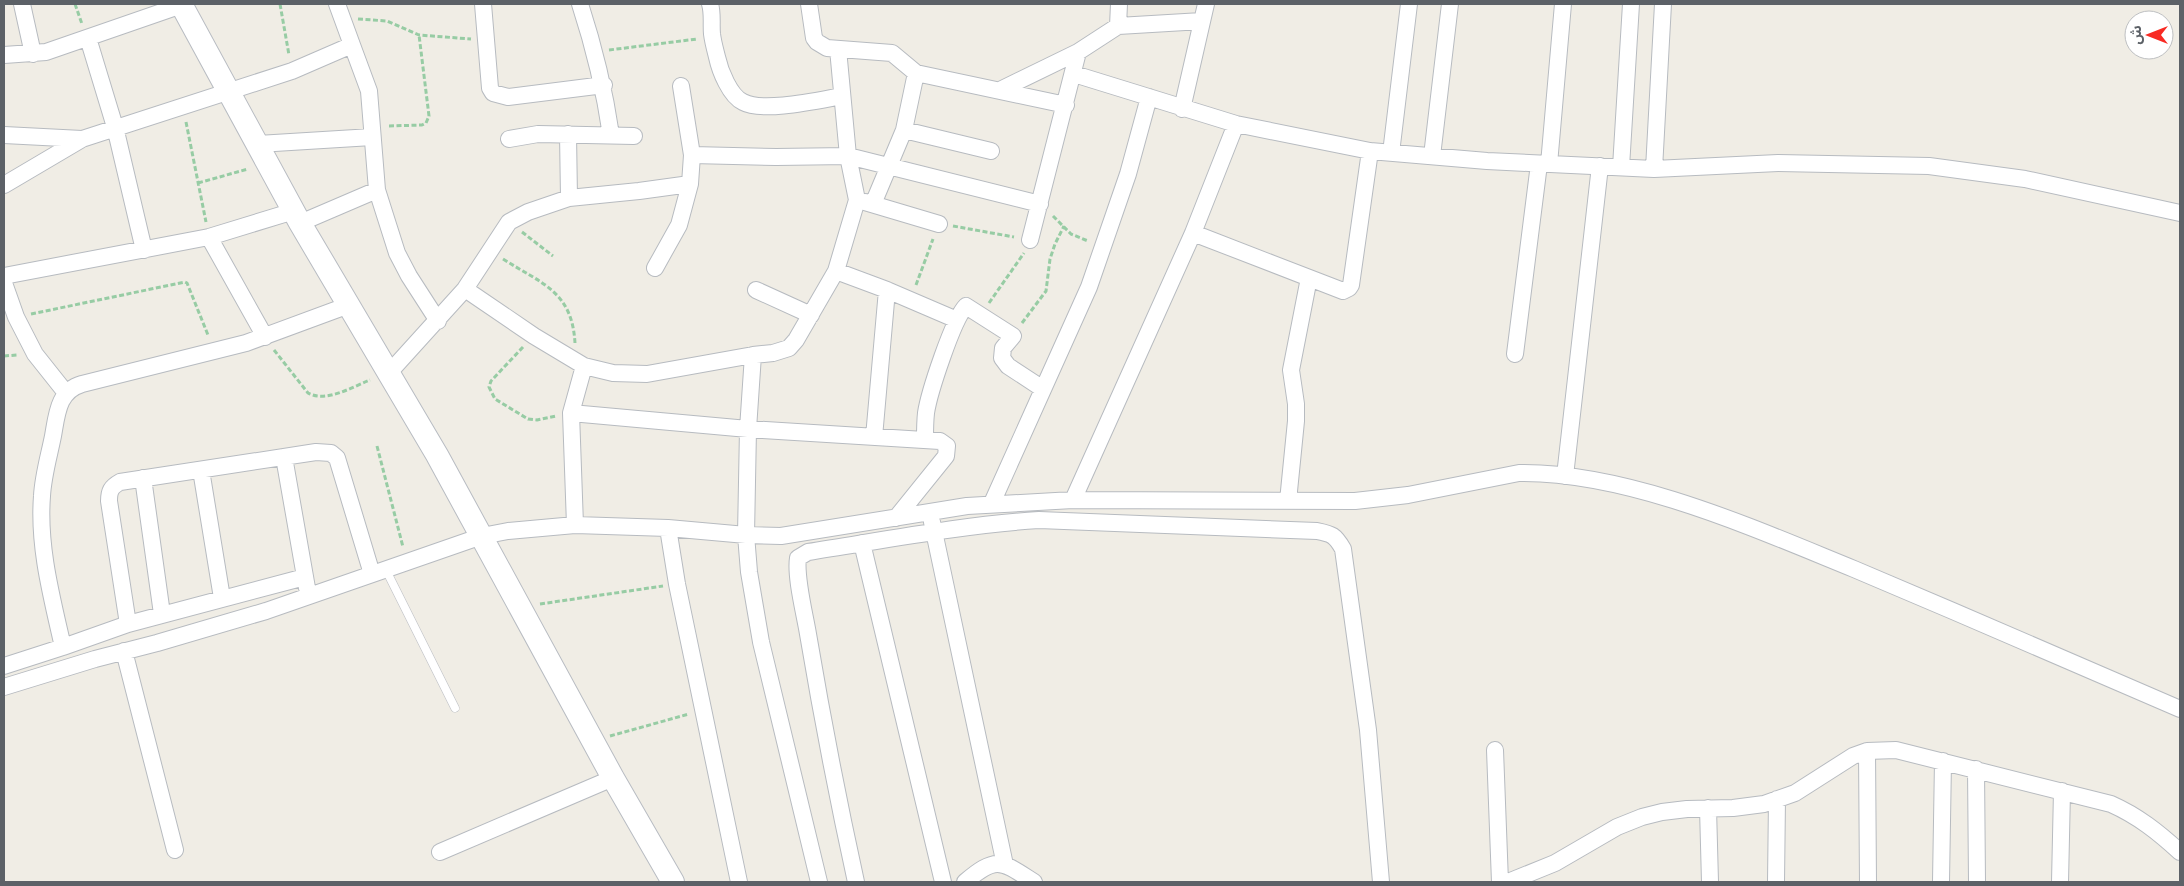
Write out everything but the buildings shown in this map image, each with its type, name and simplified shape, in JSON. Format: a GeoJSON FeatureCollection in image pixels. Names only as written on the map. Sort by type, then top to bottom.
{"type":"FeatureCollection","features":[{"type":"Feature","properties":{"kind":"street"},"geometry":{"type":"LineString","coordinates":[[22,4],[33,54]]}},
{"type":"Feature","properties":{"kind":"street"},"geometry":{"type":"LineString","coordinates":[[4,55],[46,52],[181,4],[297,217],[437,455],[673,882]]}},
{"type":"Feature","properties":{"kind":"street"},"geometry":{"type":"LineString","coordinates":[[483,4],[490,88],[496,95],[501,97],[524,95],[604,85]]}},
{"type":"Feature","properties":{"kind":"street"},"geometry":{"type":"LineString","coordinates":[[580,4],[596,52],[604,85],[611,135]]}},
{"type":"Feature","properties":{"kind":"street"},"geometry":{"type":"LineString","coordinates":[[710,4],[712,36],[722,73],[737,99],[745,104],[774,106],[842,96]]}},
{"type":"Feature","properties":{"kind":"street"},"geometry":{"type":"LineString","coordinates":[[809,4],[813,31],[817,42],[827,48],[892,53],[916,73],[1066,105]]}},
{"type":"Feature","properties":{"kind":"street"},"geometry":{"type":"LineString","coordinates":[[1118,26],[1119,4]]}},
{"type":"Feature","properties":{"kind":"street"},"geometry":{"type":"LineString","coordinates":[[1182,108],[1206,4]]}},
{"type":"Feature","properties":{"kind":"street"},"geometry":{"type":"LineString","coordinates":[[1391,153],[1409,4]]}},
{"type":"Feature","properties":{"kind":"street"},"geometry":{"type":"LineString","coordinates":[[1432,156],[1450,4]]}},
{"type":"Feature","properties":{"kind":"street"},"geometry":{"type":"LineString","coordinates":[[1515,354],[1544,164],[1563,4]]}},
{"type":"Feature","properties":{"kind":"street"},"geometry":{"type":"LineString","coordinates":[[1621,167],[1631,4]]}},
{"type":"Feature","properties":{"kind":"street"},"geometry":{"type":"LineString","coordinates":[[1654,169],[1663,4]]}},
{"type":"Feature","properties":{"kind":"street"},"geometry":{"type":"LineString","coordinates":[[339,11],[369,91],[377,190],[397,253],[409,276],[438,321]]}},
{"type":"Feature","properties":{"kind":"street"},"geometry":{"type":"LineString","coordinates":[[1000,90],[1078,52],[1118,26],[1202,21]]}},
{"type":"Feature","properties":{"kind":"street"},"geometry":{"type":"LineString","coordinates":[[88,38],[115,127],[144,250]]}},
{"type":"Feature","properties":{"kind":"street"},"geometry":{"type":"LineString","coordinates":[[4,185],[82,139],[292,71],[352,45]]}},
{"type":"Feature","properties":{"kind":"street"},"geometry":{"type":"LineString","coordinates":[[465,288],[534,336],[584,366],[613,373],[647,374],[773,353],[788,348],[796,340],[836,271],[857,200],[848,156],[838,49]]}},
{"type":"Feature","properties":{"kind":"street"},"geometry":{"type":"LineString","coordinates":[[1030,240],[1074,74],[1078,52]]}},
{"type":"Feature","properties":{"kind":"street"},"geometry":{"type":"LineString","coordinates":[[873,204],[891,165],[904,130],[916,73]]}},
{"type":"Feature","properties":{"kind":"street"},"geometry":{"type":"LineString","coordinates":[[1074,74],[1236,124],[1370,151],[1544,164],[1654,169],[1778,163],[1929,166],[2026,179],[2180,213]]}},
{"type":"Feature","properties":{"kind":"street"},"geometry":{"type":"LineString","coordinates":[[655,268],[679,225],[690,184],[692,154],[680,86]]}},
{"type":"Feature","properties":{"kind":"street"},"geometry":{"type":"LineString","coordinates":[[992,503],[1089,287],[1104,248],[1128,174],[1148,97]]}},
{"type":"Feature","properties":{"kind":"street"},"geometry":{"type":"LineString","coordinates":[[1073,500],[1193,233],[1236,124]]}},
{"type":"Feature","properties":{"kind":"street"},"geometry":{"type":"LineString","coordinates":[[904,130],[991,151]]}},
{"type":"Feature","properties":{"kind":"street"},"geometry":{"type":"LineString","coordinates":[[258,144],[372,131]]}},
{"type":"Feature","properties":{"kind":"street"},"geometry":{"type":"LineString","coordinates":[[509,139],[538,134],[634,136]]}},
{"type":"Feature","properties":{"kind":"street"},"geometry":{"type":"LineString","coordinates":[[568,134],[569,198]]}},
{"type":"Feature","properties":{"kind":"street"},"geometry":{"type":"LineString","coordinates":[[4,135],[82,139]]}},
{"type":"Feature","properties":{"kind":"street"},"geometry":{"type":"LineString","coordinates":[[1193,233],[1343,291],[1349,288],[1370,151]]}},
{"type":"Feature","properties":{"kind":"street"},"geometry":{"type":"LineString","coordinates":[[692,154],[776,157],[848,156],[891,165],[1040,204]]}},
{"type":"Feature","properties":{"kind":"street"},"geometry":{"type":"LineString","coordinates":[[1565,476],[1600,166]]}},
{"type":"Feature","properties":{"kind":"street"},"geometry":{"type":"LineString","coordinates":[[388,374],[438,321],[465,288],[509,222],[528,212],[569,198],[639,192],[690,184]]}},
{"type":"Feature","properties":{"kind":"street"},"geometry":{"type":"LineString","coordinates":[[4,276],[209,237],[297,217],[377,190]]}},
{"type":"Feature","properties":{"kind":"street"},"geometry":{"type":"LineString","coordinates":[[857,200],[939,224]]}},
{"type":"Feature","properties":{"kind":"street"},"geometry":{"type":"LineString","coordinates":[[209,237],[265,337]]}},
{"type":"Feature","properties":{"kind":"street"},"geometry":{"type":"LineString","coordinates":[[836,271],[910,299],[957,320]]}},
{"type":"Feature","properties":{"kind":"street"},"geometry":{"type":"LineString","coordinates":[[1288,501],[1296,421],[1296,404],[1291,370],[1309,278]]}},
{"type":"Feature","properties":{"kind":"street"},"geometry":{"type":"LineString","coordinates":[[4,283],[16,317],[35,354],[66,393]]}},
{"type":"Feature","properties":{"kind":"street"},"geometry":{"type":"LineString","coordinates":[[756,290],[811,315]]}},
{"type":"Feature","properties":{"kind":"street"},"geometry":{"type":"LineString","coordinates":[[874,437],[887,290]]}},
{"type":"Feature","properties":{"kind":"street"},"geometry":{"type":"LineString","coordinates":[[63,647],[45,560],[41,517],[42,494],[57,417],[62,398],[66,393],[75,386],[82,384],[214,352],[265,337],[349,305]]}},
{"type":"Feature","properties":{"kind":"street"},"geometry":{"type":"LineString","coordinates":[[925,440],[926,414],[932,388],[957,320],[966,306],[1013,336],[1003,348],[1002,358],[1008,366],[1044,389]]}},
{"type":"Feature","properties":{"kind":"street"},"geometry":{"type":"LineString","coordinates":[[753,355],[748,428],[746,536],[749,572],[761,642],[819,882]]}},
{"type":"Feature","properties":{"kind":"street"},"geometry":{"type":"LineString","coordinates":[[575,525],[571,413],[584,366]]}},
{"type":"Feature","properties":{"kind":"street"},"geometry":{"type":"LineString","coordinates":[[571,413],[945,443],[947,446],[946,456],[896,518]]}},
{"type":"Feature","properties":{"kind":"street"},"geometry":{"type":"LineString","coordinates":[[128,624],[109,492],[113,486],[120,482],[327,451],[338,458],[379,572]]}},
{"type":"Feature","properties":{"kind":"street"},"geometry":{"type":"LineString","coordinates":[[284,457],[308,597]]}},
{"type":"Feature","properties":{"kind":"street"},"geometry":{"type":"LineString","coordinates":[[201,470],[222,598]]}},
{"type":"Feature","properties":{"kind":"street"},"geometry":{"type":"LineString","coordinates":[[4,687],[308,597],[482,536],[508,531],[575,525],[668,528],[746,536],[792,534],[992,503],[1073,500],[1356,501],[1408,495],[1518,473],[1565,476],[1620,486],[1657,495],[1746,525],[2180,709]]}},
{"type":"Feature","properties":{"kind":"street"},"geometry":{"type":"LineString","coordinates":[[143,478],[162,614]]}},
{"type":"Feature","properties":{"kind":"street"},"geometry":{"type":"LineString","coordinates":[[929,512],[1005,865]]}},
{"type":"Feature","properties":{"kind":"street"},"geometry":{"type":"LineString","coordinates":[[856,882],[816,679],[797,564],[798,558],[808,552],[862,543],[934,532],[1039,520],[1317,531],[1329,533],[1337,538],[1344,549],[1361,673],[1381,882]]}},
{"type":"Feature","properties":{"kind":"street"},"geometry":{"type":"LineString","coordinates":[[668,528],[677,584],[739,882]]}},
{"type":"Feature","properties":{"kind":"street"},"geometry":{"type":"LineString","coordinates":[[862,543],[943,882]]}},
{"type":"Feature","properties":{"kind":"street"},"geometry":{"type":"LineString","coordinates":[[4,666],[128,624],[305,577]]}},
{"type":"Feature","properties":{"kind":"street"},"geometry":{"type":"LineString","coordinates":[[124,652],[175,850]]}},
{"type":"Feature","properties":{"kind":"street"},"geometry":{"type":"LineString","coordinates":[[1494,750],[1500,882]]}},
{"type":"Feature","properties":{"kind":"street"},"geometry":{"type":"LineString","coordinates":[[1508,882],[1555,862],[1617,827],[1642,817],[1662,812],[1733,808],[1764,804],[1795,792],[1853,756],[1867,751],[1896,750],[2111,804],[2134,814],[2155,829],[2180,852]]}},
{"type":"Feature","properties":{"kind":"street"},"geometry":{"type":"LineString","coordinates":[[1867,751],[1868,882]]}},
{"type":"Feature","properties":{"kind":"street"},"geometry":{"type":"LineString","coordinates":[[1941,882],[1943,761]]}},
{"type":"Feature","properties":{"kind":"street"},"geometry":{"type":"LineString","coordinates":[[1976,769],[1977,882]]}},
{"type":"Feature","properties":{"kind":"street"},"geometry":{"type":"LineString","coordinates":[[440,852],[614,778]]}},
{"type":"Feature","properties":{"kind":"street"},"geometry":{"type":"LineString","coordinates":[[2060,882],[2062,791]]}},
{"type":"Feature","properties":{"kind":"street"},"geometry":{"type":"LineString","coordinates":[[1776,882],[1777,799]]}},
{"type":"Feature","properties":{"kind":"street"},"geometry":{"type":"LineString","coordinates":[[1708,808],[1710,882]]}},
{"type":"Feature","properties":{"kind":"street"},"geometry":{"type":"LineString","coordinates":[[965,882],[985,866],[1005,865],[1034,882]]}},
{"type":"Feature","properties":{"kind":"lane"},"geometry":{"type":"LineString","coordinates":[[379,572],[455,708]]}},
{"type":"Feature","properties":{"kind":"path"},"geometry":{"type":"LineString","coordinates":[[280,4],[292,71]]}},
{"type":"Feature","properties":{"kind":"path"},"geometry":{"type":"LineString","coordinates":[[339,11],[387,21],[419,36],[487,40]]}},
{"type":"Feature","properties":{"kind":"path"},"geometry":{"type":"LineString","coordinates":[[372,131],[426,123],[429,116],[419,36]]}},
{"type":"Feature","properties":{"kind":"path"},"geometry":{"type":"LineString","coordinates":[[596,52],[672,44],[712,36]]}},
{"type":"Feature","properties":{"kind":"path"},"geometry":{"type":"LineString","coordinates":[[183,106],[209,237]]}},
{"type":"Feature","properties":{"kind":"path"},"geometry":{"type":"LineString","coordinates":[[198,183],[269,164]]}},
{"type":"Feature","properties":{"kind":"path"},"geometry":{"type":"LineString","coordinates":[[1040,204],[1071,234],[1104,248]]}},
{"type":"Feature","properties":{"kind":"path"},"geometry":{"type":"LineString","coordinates":[[509,222],[553,256]]}},
{"type":"Feature","properties":{"kind":"path"},"geometry":{"type":"LineString","coordinates":[[910,299],[939,224],[1030,240],[1022,257],[980,315]]}},
{"type":"Feature","properties":{"kind":"path"},"geometry":{"type":"LineString","coordinates":[[1013,336],[1046,291],[1050,259],[1064,226]]}},
{"type":"Feature","properties":{"kind":"path"},"geometry":{"type":"LineString","coordinates":[[489,250],[560,296],[574,324],[575,343],[584,366]]}},
{"type":"Feature","properties":{"kind":"path"},"geometry":{"type":"LineString","coordinates":[[16,317],[185,282],[214,352]]}},
{"type":"Feature","properties":{"kind":"path"},"geometry":{"type":"LineString","coordinates":[[534,336],[491,381],[490,392],[495,399],[528,419],[537,420],[571,413]]}},
{"type":"Feature","properties":{"kind":"path"},"geometry":{"type":"LineString","coordinates":[[265,337],[308,393],[314,397],[327,396],[388,374]]}},
{"type":"Feature","properties":{"kind":"path"},"geometry":{"type":"LineString","coordinates":[[377,446],[407,562]]}},
{"type":"Feature","properties":{"kind":"path"},"geometry":{"type":"LineString","coordinates":[[520,606],[677,584]]}},
{"type":"Feature","properties":{"kind":"path"},"geometry":{"type":"LineString","coordinates":[[593,740],[704,710]]}}]}
